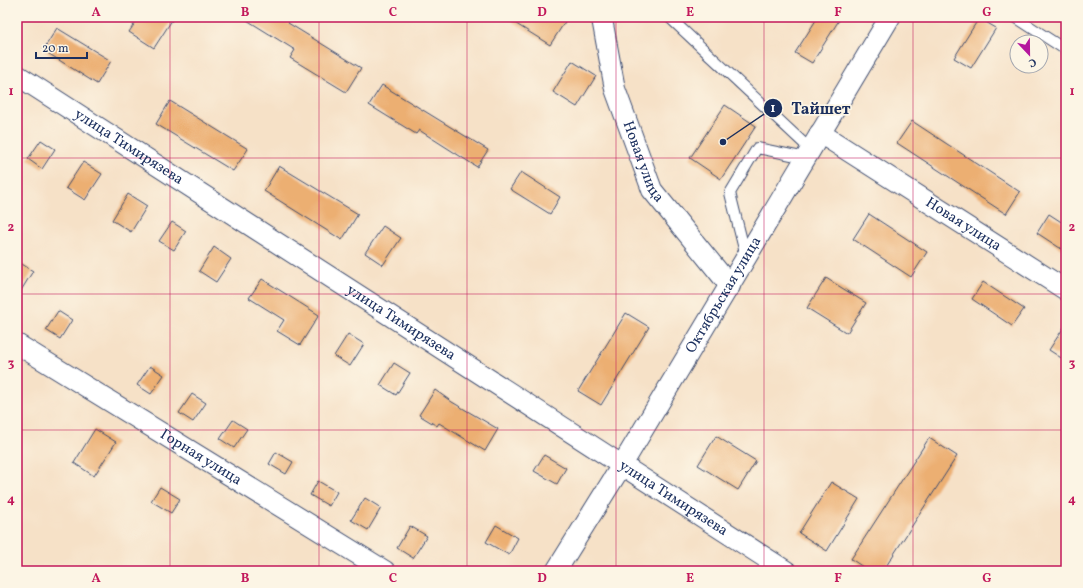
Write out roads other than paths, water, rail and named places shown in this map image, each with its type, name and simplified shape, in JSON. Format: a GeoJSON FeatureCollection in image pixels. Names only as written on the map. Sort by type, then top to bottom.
{"type":"FeatureCollection","features":[{"type":"Feature","properties":{"kind":"street","name":"Октябрьская улица"},"geometry":{"type":"LineString","coordinates":[[561,569],[890,17]]}},
{"type":"Feature","properties":{"kind":"street","name":"Новая улица"},"geometry":{"type":"LineString","coordinates":[[601,18],[614,89],[652,190],[730,286]]}},
{"type":"Feature","properties":{"kind":"street","name":"улица Тимирязева"},"geometry":{"type":"LineString","coordinates":[[17,75],[786,571]]}},
{"type":"Feature","properties":{"kind":"street","name":"Новая улица"},"geometry":{"type":"LineString","coordinates":[[812,147],[1066,290]]}},
{"type":"Feature","properties":{"kind":"street","name":"Горная улица"},"geometry":{"type":"LineString","coordinates":[[17,344],[385,571]]}},
{"type":"Feature","properties":{"kind":"lane"},"geometry":{"type":"LineString","coordinates":[[669,17],[812,147]]}},
{"type":"Feature","properties":{"kind":"lane"},"geometry":{"type":"LineString","coordinates":[[1015,17],[1066,50]]}},
{"type":"Feature","properties":{"kind":"lane"},"geometry":{"type":"LineString","coordinates":[[746,257],[730,193],[757,148],[812,147]]}},
{"type":"Feature","properties":{"kind":"place","name":"Тайшет"},"geometry":{"type":"Point","coordinates":[723,142]}}]}
